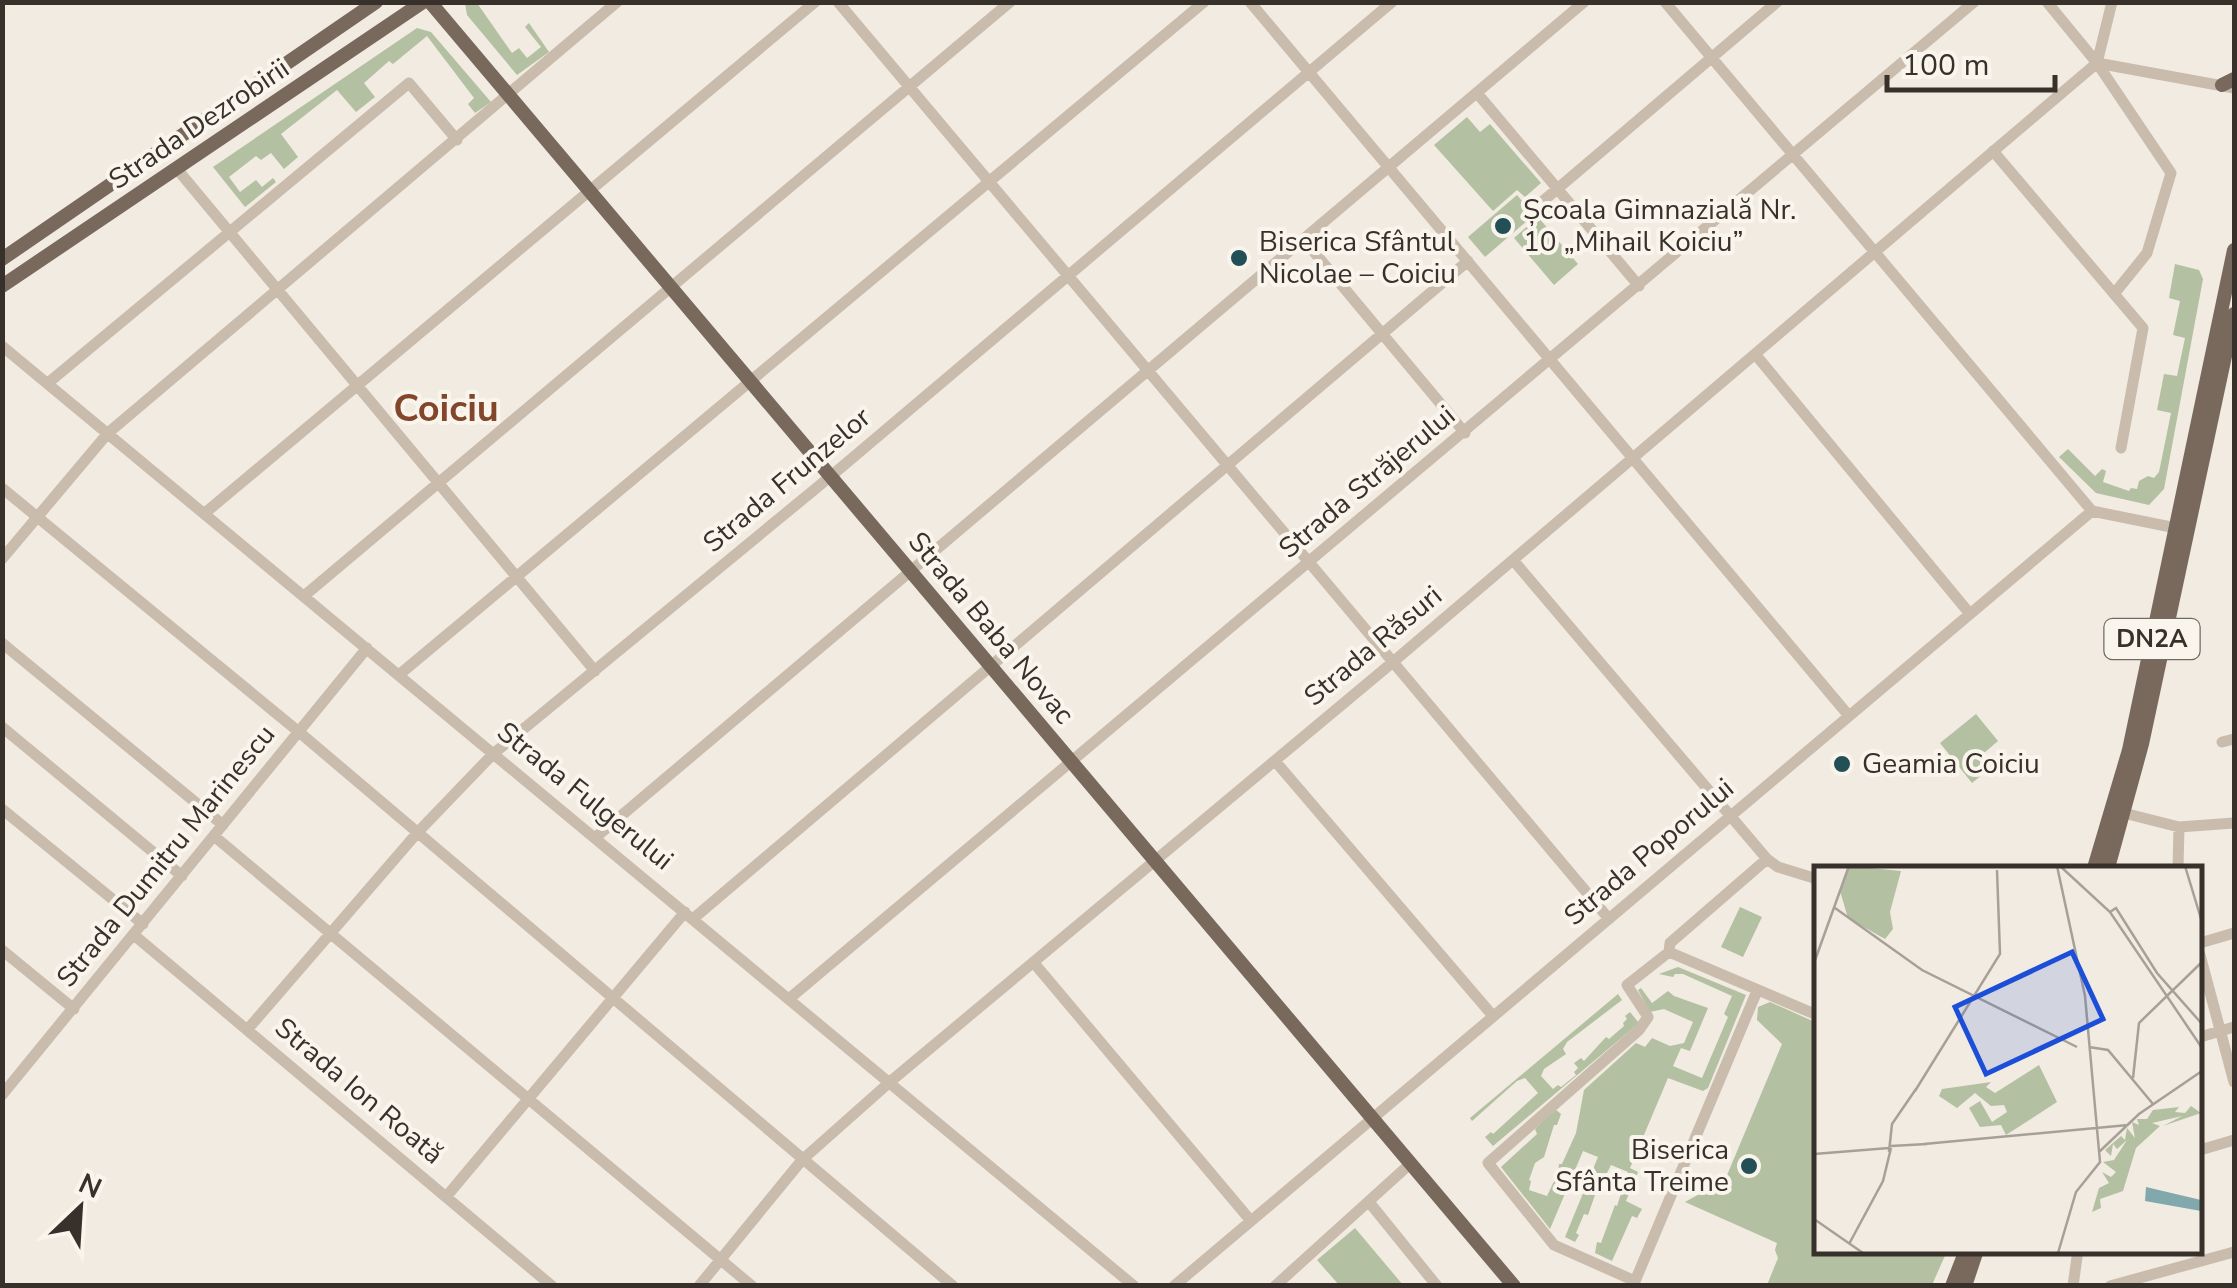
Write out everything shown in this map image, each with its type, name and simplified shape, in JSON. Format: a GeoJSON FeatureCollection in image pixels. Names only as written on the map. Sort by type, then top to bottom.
{"type":"FeatureCollection","features":[{"type":"Feature","properties":{"kind":"main road","name":"Strada Dezrobirii"},"geometry":{"type":"LineString","coordinates":[[2,259],[376,2]]}},
{"type":"Feature","properties":{"kind":"main road","name":"Strada Dezrobirii"},"geometry":{"type":"LineString","coordinates":[[2,286],[426,2]]}},
{"type":"Feature","properties":{"kind":"main road","name":"Strada Baba Novac"},"geometry":{"type":"LineString","coordinates":[[426,2],[510,96],[1514,1285]]}},
{"type":"Feature","properties":{"kind":"main road","name":"DN2A"},"geometry":{"type":"LineString","coordinates":[[2108,866],[2128,750],[2234,250]]}},
{"type":"Feature","properties":{"kind":"main road","name":"DN2A"},"geometry":{"type":"LineString","coordinates":[[2095,866],[2142,744],[2234,314]]}},
{"type":"Feature","properties":{"kind":"main road"},"geometry":{"type":"LineString","coordinates":[[1952,1286],[1965,1253]]}},
{"type":"Feature","properties":{"kind":"main road"},"geometry":{"type":"LineString","coordinates":[[1965,1286],[1977,1253]]}},
{"type":"Feature","properties":{"kind":"street"},"geometry":{"type":"LineString","coordinates":[[2,558],[108,433],[617,2]]}},
{"type":"Feature","properties":{"kind":"street"},"geometry":{"type":"LineString","coordinates":[[205,514],[815,2]]}},
{"type":"Feature","properties":{"kind":"street"},"geometry":{"type":"LineString","coordinates":[[838,2],[1609,918]]}},
{"type":"Feature","properties":{"kind":"street"},"geometry":{"type":"LineString","coordinates":[[304,596],[1010,2]]}},
{"type":"Feature","properties":{"kind":"street"},"geometry":{"type":"LineString","coordinates":[[400,674],[1204,2]]}},
{"type":"Feature","properties":{"kind":"street"},"geometry":{"type":"LineString","coordinates":[[1250,2],[1849,716]]}},
{"type":"Feature","properties":{"kind":"street","name":"Strada Frunzelor"},"geometry":{"type":"LineString","coordinates":[[247,1030],[418,832],[494,754],[830,477],[1392,2]]}},
{"type":"Feature","properties":{"kind":"street"},"geometry":{"type":"LineString","coordinates":[[596,838],[1584,2]]}},
{"type":"Feature","properties":{"kind":"street"},"geometry":{"type":"LineString","coordinates":[[1665,2],[2092,511],[2176,528]]}},
{"type":"Feature","properties":{"kind":"street"},"geometry":{"type":"LineString","coordinates":[[1536,207],[1777,2]]}},
{"type":"Feature","properties":{"kind":"street","name":"Strada Străjerului"},"geometry":{"type":"LineString","coordinates":[[790,998],[1974,2]]}},
{"type":"Feature","properties":{"kind":"street"},"geometry":{"type":"LineString","coordinates":[[2047,2],[2098,62],[2171,173],[2147,252],[2114,294]]}},
{"type":"Feature","properties":{"kind":"street"},"geometry":{"type":"LineString","coordinates":[[2098,62],[2112,2]]}},
{"type":"Feature","properties":{"kind":"street"},"geometry":{"type":"LineString","coordinates":[[2098,62],[2230,84]]}},
{"type":"Feature","properties":{"kind":"street","name":"Strada Răsuri"},"geometry":{"type":"LineString","coordinates":[[698,1286],[802,1160],[891,1081],[1275,762],[2098,62]]}},
{"type":"Feature","properties":{"kind":"street"},"geometry":{"type":"LineString","coordinates":[[48,384],[409,83],[457,140]]}},
{"type":"Feature","properties":{"kind":"street"},"geometry":{"type":"LineString","coordinates":[[1477,93],[1639,286]]}},
{"type":"Feature","properties":{"kind":"street"},"geometry":{"type":"LineString","coordinates":[[1993,151],[2142,328],[2121,448]]}},
{"type":"Feature","properties":{"kind":"street"},"geometry":{"type":"LineString","coordinates":[[177,168],[595,671]]}},
{"type":"Feature","properties":{"kind":"street"},"geometry":{"type":"LineString","coordinates":[[1304,240],[1465,433]]}},
{"type":"Feature","properties":{"kind":"street"},"geometry":{"type":"LineString","coordinates":[[446,1197],[610,998],[690,915],[991,666],[1468,260]]}},
{"type":"Feature","properties":{"kind":"street","name":"Strada Fulgerului"},"geometry":{"type":"LineString","coordinates":[[2,346],[1134,1286]]}},
{"type":"Feature","properties":{"kind":"street"},"geometry":{"type":"LineString","coordinates":[[1755,354],[1970,614]]}},
{"type":"Feature","properties":{"kind":"street"},"geometry":{"type":"LineString","coordinates":[[2,488],[299,732],[953,1286]]}},
{"type":"Feature","properties":{"kind":"street","name":"Strada Poporului"},"geometry":{"type":"LineString","coordinates":[[1174,1286],[2092,511]]}},
{"type":"Feature","properties":{"kind":"street"},"geometry":{"type":"LineString","coordinates":[[1513,560],[1768,860],[1814,879]]}},
{"type":"Feature","properties":{"kind":"street"},"geometry":{"type":"LineString","coordinates":[[2,643],[223,826]]}},
{"type":"Feature","properties":{"kind":"street","name":"Strada Dumitru Marinescu"},"geometry":{"type":"LineString","coordinates":[[2,1096],[367,648]]}},
{"type":"Feature","properties":{"kind":"street"},"geometry":{"type":"LineString","coordinates":[[2,727],[182,876]]}},
{"type":"Feature","properties":{"kind":"street"},"geometry":{"type":"LineString","coordinates":[[1275,762],[1493,1016]]}},
{"type":"Feature","properties":{"kind":"street"},"geometry":{"type":"LineString","coordinates":[[2,809],[143,924]]}},
{"type":"Feature","properties":{"kind":"street"},"geometry":{"type":"LineString","coordinates":[[2117,812],[2179,827],[2234,823]]}},
{"type":"Feature","properties":{"kind":"street"},"geometry":{"type":"LineString","coordinates":[[2178,866],[2179,827]]}},
{"type":"Feature","properties":{"kind":"street"},"geometry":{"type":"LineString","coordinates":[[214,836],[752,1286]]}},
{"type":"Feature","properties":{"kind":"street"},"geometry":{"type":"LineString","coordinates":[[1757,991],[1634,1283],[1554,1245],[1488,1163],[1639,1030],[1648,1017],[1628,985],[1669,952],[1670,943],[1768,860]]}},
{"type":"Feature","properties":{"kind":"street"},"geometry":{"type":"LineString","coordinates":[[2202,942],[2234,934]]}},
{"type":"Feature","properties":{"kind":"street","name":"Strada Ion Roată"},"geometry":{"type":"LineString","coordinates":[[134,935],[552,1286]]}},
{"type":"Feature","properties":{"kind":"street"},"geometry":{"type":"LineString","coordinates":[[2,950],[74,1009]]}},
{"type":"Feature","properties":{"kind":"street"},"geometry":{"type":"LineString","coordinates":[[1669,952],[1814,1014]]}},
{"type":"Feature","properties":{"kind":"street"},"geometry":{"type":"LineString","coordinates":[[1034,964],[1250,1221]]}},
{"type":"Feature","properties":{"kind":"street"},"geometry":{"type":"LineString","coordinates":[[2202,964],[2234,1082]]}},
{"type":"Feature","properties":{"kind":"street"},"geometry":{"type":"LineString","coordinates":[[2202,1036],[2234,1027]]}},
{"type":"Feature","properties":{"kind":"street"},"geometry":{"type":"LineString","coordinates":[[2202,1149],[2234,1140]]}},
{"type":"Feature","properties":{"kind":"street"},"geometry":{"type":"LineString","coordinates":[[1276,1286],[1411,1163]]}},
{"type":"Feature","properties":{"kind":"street"},"geometry":{"type":"LineString","coordinates":[[1368,1202],[1437,1286]]}},
{"type":"Feature","properties":{"kind":"street"},"geometry":{"type":"LineString","coordinates":[[2110,1286],[2234,1252]]}},
{"type":"Feature","properties":{"kind":"street"},"geometry":{"type":"LineString","coordinates":[[2073,1286],[2078,1254]]}},
{"type":"Feature","properties":{"kind":"street"},"geometry":{"type":"LineString","coordinates":[[2165,1270],[2169,1286]]}},
{"type":"Feature","properties":{"kind":"green space"},"geometry":{"type":"Polygon","coordinates":[[[465,3],[477,3],[512,53],[519,48],[527,58],[541,47],[525,27],[529,23],[549,52],[517,75],[467,15],[465,3]]]}},
{"type":"Feature","properties":{"kind":"green space"},"geometry":{"type":"Polygon","coordinates":[[[417,28],[431,32],[491,102],[475,113],[468,104],[474,98],[427,36],[364,83],[375,97],[356,112],[337,90],[281,134],[298,157],[284,169],[271,153],[261,160],[256,156],[229,177],[240,192],[256,180],[262,187],[273,178],[276,182],[245,207],[213,167],[417,28]]]}},
{"type":"Feature","properties":{"kind":"green space"},"geometry":{"type":"Polygon","coordinates":[[[1467,117],[1480,132],[1490,124],[1541,183],[1525,197],[1517,190],[1493,211],[1434,145],[1467,117]]]}},
{"type":"Feature","properties":{"kind":"green space"},"geometry":{"type":"Polygon","coordinates":[[[1517,195],[1534,215],[1485,257],[1468,237],[1517,195]]]}},
{"type":"Feature","properties":{"kind":"green space"},"geometry":{"type":"Polygon","coordinates":[[[1538,217],[1578,264],[1554,285],[1514,238],[1538,217]]]}},
{"type":"Feature","properties":{"kind":"green space"},"geometry":{"type":"Polygon","coordinates":[[[2175,264],[2199,270],[2203,279],[2164,489],[2149,505],[2096,493],[2059,457],[2068,449],[2095,476],[2102,469],[2106,471],[2103,482],[2129,491],[2137,489],[2139,481],[2148,476],[2154,478],[2159,472],[2171,413],[2157,410],[2164,374],[2177,376],[2185,338],[2173,335],[2180,301],[2169,298],[2175,264]]]}},
{"type":"Feature","properties":{"kind":"green space"},"geometry":{"type":"Polygon","coordinates":[[[1976,714],[1998,741],[1984,753],[1994,765],[1972,783],[1940,743],[1976,714]]]}},
{"type":"Feature","properties":{"kind":"green space"},"geometry":{"type":"Polygon","coordinates":[[[1740,907],[1762,917],[1743,957],[1721,947],[1740,907]]]}},
{"type":"Feature","properties":{"kind":"green space"},"geometry":{"type":"Polygon","coordinates":[[[1678,967],[1746,995],[1708,1088],[1703,1091],[1668,1078],[1630,1168],[1638,1172],[1626,1201],[1642,1209],[1637,1218],[1632,1216],[1612,1261],[1595,1253],[1628,1172],[1611,1165],[1602,1175],[1575,1242],[1565,1237],[1598,1157],[1583,1151],[1550,1229],[1501,1167],[1537,1134],[1535,1129],[1555,1109],[1561,1114],[1557,1125],[1529,1180],[1529,1190],[1547,1196],[1576,1133],[1584,1090],[1636,1043],[1645,1047],[1652,1038],[1670,1046],[1684,1043],[1693,1022],[1664,1009],[1650,1012],[1638,990],[1641,988],[1652,1003],[1668,991],[1708,1008],[1690,1051],[1681,1048],[1673,1066],[1702,1078],[1728,1017],[1724,1014],[1732,996],[1683,974],[1659,974],[1678,967]]]}},
{"type":"Feature","properties":{"kind":"green space"},"geometry":{"type":"Polygon","coordinates":[[[1618,994],[1622,1000],[1567,1042],[1563,1049],[1566,1054],[1544,1069],[1541,1076],[1553,1089],[1561,1087],[1576,1075],[1578,1068],[1574,1063],[1581,1058],[1584,1061],[1606,1037],[1609,1039],[1624,1026],[1625,1016],[1630,1012],[1639,1023],[1493,1146],[1485,1137],[1538,1093],[1525,1078],[1472,1121],[1470,1118],[1618,994]]]}},
{"type":"Feature","properties":{"kind":"green space"},"geometry":{"type":"Polygon","coordinates":[[[1770,1002],[1814,1022],[1814,1253],[1946,1253],[1932,1285],[1767,1285],[1778,1258],[1777,1243],[1685,1202],[1725,1180],[1782,1044],[1757,1020],[1758,1007],[1770,1002]]]}},
{"type":"Feature","properties":{"kind":"green space"},"geometry":{"type":"Polygon","coordinates":[[[1355,1228],[1403,1285],[1339,1285],[1317,1260],[1355,1228]]]}},
{"type":"Feature","properties":{"kind":"place","name":"Școala Gimnazială Nr. 10 „Mihail Koiciu”"},"geometry":{"type":"Point","coordinates":[1503,226]}},
{"type":"Feature","properties":{"kind":"place","name":"Biserica Sfântul Nicolae – Coiciu"},"geometry":{"type":"Point","coordinates":[1239,258]}},
{"type":"Feature","properties":{"kind":"place","name":"Geamia Coiciu"},"geometry":{"type":"Point","coordinates":[1842,764]}},
{"type":"Feature","properties":{"kind":"place","name":"Biserica Sfânta Treime"},"geometry":{"type":"Point","coordinates":[1749,1166]}},
{"type":"Feature","properties":{"kind":"district","name":"Coiciu"},"geometry":{"type":"Point","coordinates":[446,408]}}]}
